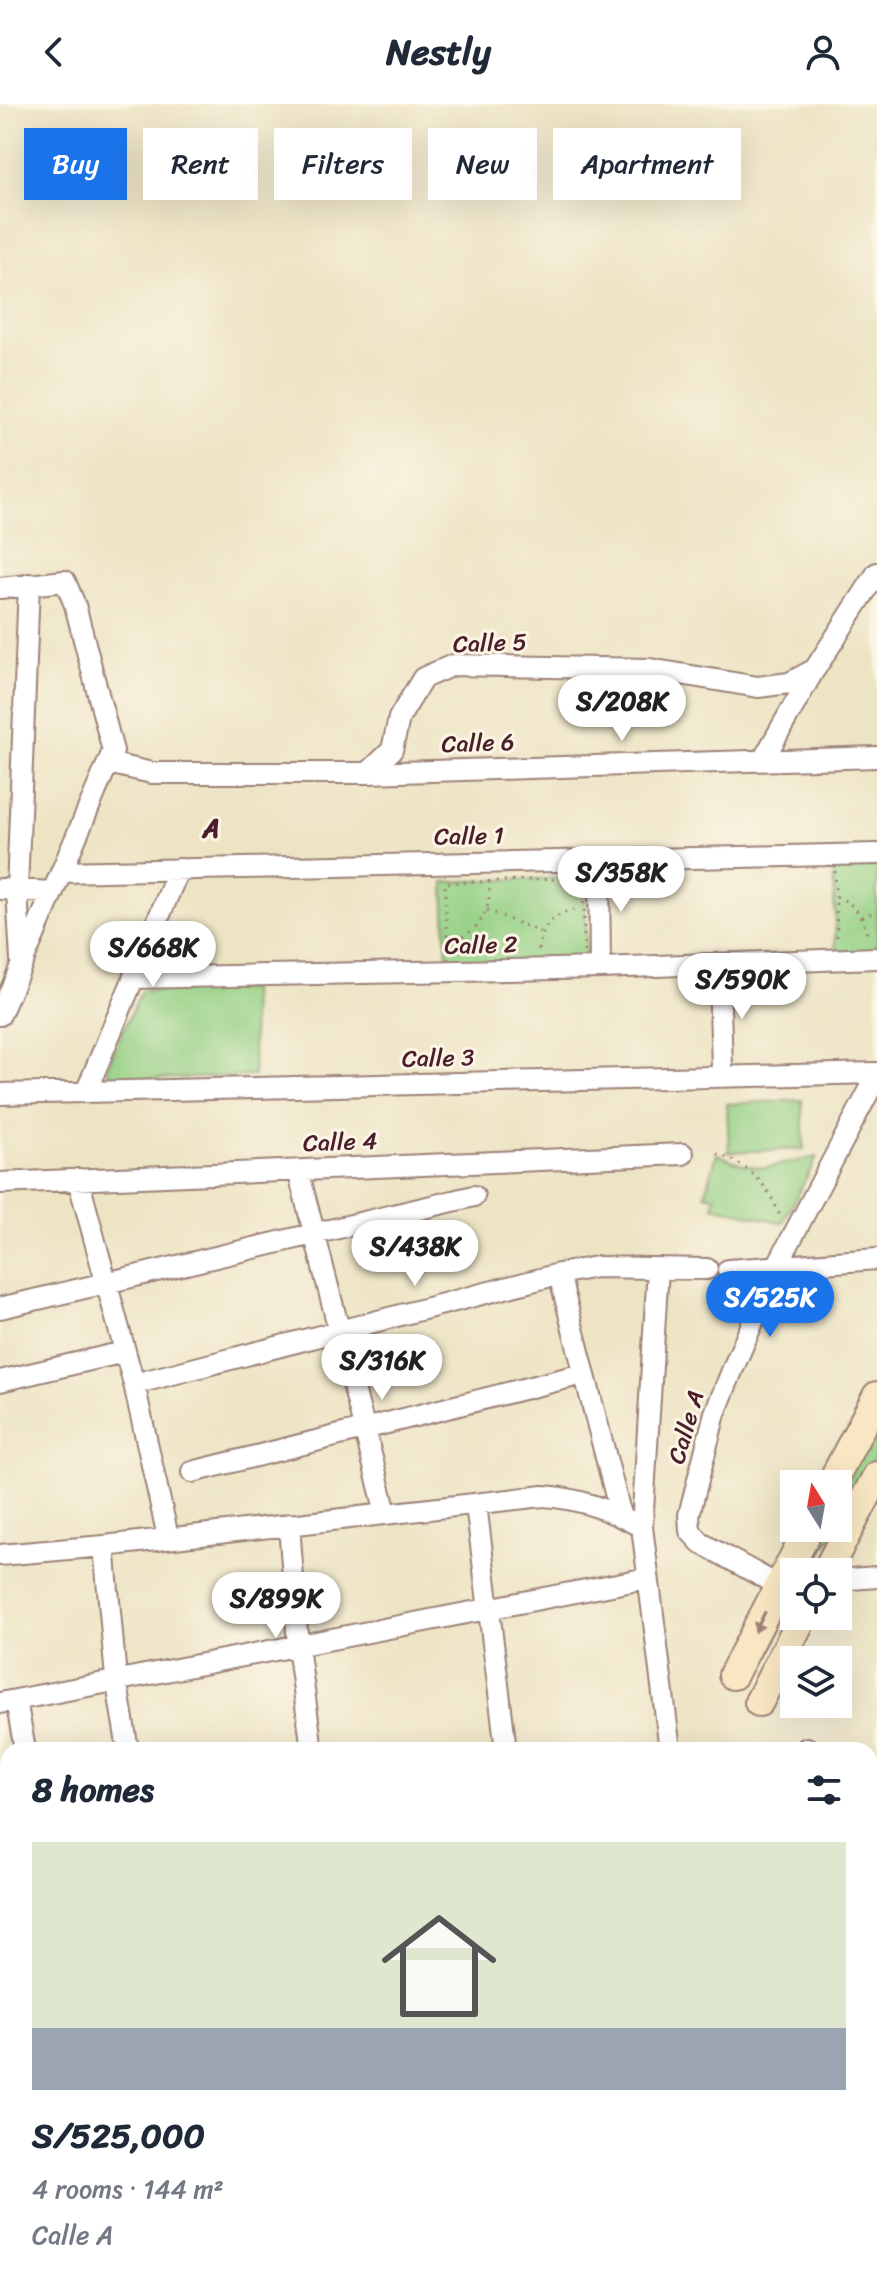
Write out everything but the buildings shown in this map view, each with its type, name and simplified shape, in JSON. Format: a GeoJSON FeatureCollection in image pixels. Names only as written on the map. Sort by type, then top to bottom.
{"type":"FeatureCollection","features":[{"type":"Feature","properties":{"kind":"street"},"geometry":{"type":"LineString","coordinates":[[763,760],[815,669],[877,573]]}},
{"type":"Feature","properties":{"kind":"street"},"geometry":{"type":"LineString","coordinates":[[0,588],[65,581],[75,605],[113,751],[0,1015]]}},
{"type":"Feature","properties":{"kind":"street"},"geometry":{"type":"LineString","coordinates":[[21,964],[8,889],[29,584]]}},
{"type":"Feature","properties":{"kind":"street","name":"Calle 5"},"geometry":{"type":"LineString","coordinates":[[368,773],[392,750],[399,718],[423,678],[453,665],[650,669],[758,687],[789,683],[815,669]]}},
{"type":"Feature","properties":{"kind":"street","name":"Calle 6"},"geometry":{"type":"LineString","coordinates":[[368,773],[877,757]]}},
{"type":"Feature","properties":{"kind":"street"},"geometry":{"type":"LineString","coordinates":[[108,763],[152,773],[368,773]]}},
{"type":"Feature","properties":{"kind":"street","name":"Calle 1"},"geometry":{"type":"LineString","coordinates":[[61,872],[877,854]]}},
{"type":"Feature","properties":{"kind":"street"},"geometry":{"type":"LineString","coordinates":[[599,860],[600,968]]}},
{"type":"Feature","properties":{"kind":"street"},"geometry":{"type":"LineString","coordinates":[[86,1092],[179,869]]}},
{"type":"Feature","properties":{"kind":"street"},"geometry":{"type":"LineString","coordinates":[[8,889],[53,892]]}},
{"type":"Feature","properties":{"kind":"street","name":"Calle 2"},"geometry":{"type":"LineString","coordinates":[[133,978],[600,968],[873,954]]}},
{"type":"Feature","properties":{"kind":"street"},"geometry":{"type":"LineString","coordinates":[[719,978],[722,1067]]}},
{"type":"Feature","properties":{"kind":"street","name":"Calle 3"},"geometry":{"type":"LineString","coordinates":[[0,1094],[877,1074]]}},
{"type":"Feature","properties":{"kind":"street","name":"Calle A"},"geometry":{"type":"LineString","coordinates":[[780,1582],[701,1543],[690,1531],[689,1515],[715,1413],[777,1266],[877,1074]]}},
{"type":"Feature","properties":{"kind":"street","name":"Calle 4"},"geometry":{"type":"LineString","coordinates":[[0,1183],[683,1154]]}},
{"type":"Feature","properties":{"kind":"street"},"geometry":{"type":"LineString","coordinates":[[298,1170],[386,1513]]}},
{"type":"Feature","properties":{"kind":"street"},"geometry":{"type":"LineString","coordinates":[[78,1179],[134,1384],[168,1537]]}},
{"type":"Feature","properties":{"kind":"street"},"geometry":{"type":"LineString","coordinates":[[0,1308],[474,1196]]}},
{"type":"Feature","properties":{"kind":"street"},"geometry":{"type":"LineString","coordinates":[[134,1384],[596,1267],[717,1270],[877,1259]]}},
{"type":"Feature","properties":{"kind":"street"},"geometry":{"type":"LineString","coordinates":[[658,1268],[642,1527],[669,1742]]}},
{"type":"Feature","properties":{"kind":"street"},"geometry":{"type":"LineString","coordinates":[[559,1274],[621,1516]]}},
{"type":"Feature","properties":{"kind":"street"},"geometry":{"type":"LineString","coordinates":[[0,1381],[124,1352]]}},
{"type":"Feature","properties":{"kind":"street"},"geometry":{"type":"LineString","coordinates":[[192,1472],[583,1374]]}},
{"type":"Feature","properties":{"kind":"street"},"geometry":{"type":"LineString","coordinates":[[838,1470],[877,1396]]}},
{"type":"Feature","properties":{"kind":"street"},"geometry":{"type":"LineString","coordinates":[[833,1558],[877,1476]]}},
{"type":"Feature","properties":{"kind":"street"},"geometry":{"type":"LineString","coordinates":[[0,1555],[543,1496],[570,1498],[642,1527]]}},
{"type":"Feature","properties":{"kind":"street"},"geometry":{"type":"LineString","coordinates":[[476,1504],[505,1742]]}},
{"type":"Feature","properties":{"kind":"street"},"geometry":{"type":"LineString","coordinates":[[289,1524],[298,1646],[311,1742]]}},
{"type":"Feature","properties":{"kind":"street"},"geometry":{"type":"LineString","coordinates":[[104,1546],[117,1681],[127,1742]]}},
{"type":"Feature","properties":{"kind":"street"},"geometry":{"type":"LineString","coordinates":[[852,1579],[877,1577]]}},
{"type":"Feature","properties":{"kind":"street"},"geometry":{"type":"LineString","coordinates":[[22,1742],[8,1701],[648,1578]]}},
{"type":"Feature","properties":{"kind":"street"},"geometry":{"type":"LineString","coordinates":[[733,1675],[780,1595]]}},
{"type":"Feature","properties":{"kind":"street"},"geometry":{"type":"LineString","coordinates":[[759,1702],[796,1630]]}},
{"type":"Feature","properties":{"kind":"path"},"geometry":{"type":"LineString","coordinates":[[835,870],[837,952]]}},
{"type":"Feature","properties":{"kind":"path"},"geometry":{"type":"LineString","coordinates":[[584,878],[584,960],[448,966],[445,883],[489,881],[584,878]]}},
{"type":"Feature","properties":{"kind":"path"},"geometry":{"type":"LineString","coordinates":[[447,942],[473,930],[487,910],[489,881]]}},
{"type":"Feature","properties":{"kind":"path"},"geometry":{"type":"LineString","coordinates":[[835,896],[851,903],[862,917],[873,954]]}},
{"type":"Feature","properties":{"kind":"path"},"geometry":{"type":"LineString","coordinates":[[540,962],[542,933],[554,918],[585,909]]}},
{"type":"Feature","properties":{"kind":"path"},"geometry":{"type":"LineString","coordinates":[[487,910],[542,933]]}},
{"type":"Feature","properties":{"kind":"path"},"geometry":{"type":"LineString","coordinates":[[862,917],[877,911]]}},
{"type":"Feature","properties":{"kind":"path"},"geometry":{"type":"LineString","coordinates":[[717,1154],[754,1172],[774,1199],[782,1222]]}},
{"type":"Feature","properties":{"kind":"green space"},"geometry":{"type":"Polygon","coordinates":[[[877,866],[877,952],[836,954],[833,868],[877,866]]]}},
{"type":"Feature","properties":{"kind":"green space"},"geometry":{"type":"Polygon","coordinates":[[[584,877],[587,959],[447,967],[444,882],[584,877]]]}},
{"type":"Feature","properties":{"kind":"green space"},"geometry":{"type":"Polygon","coordinates":[[[251,989],[254,1076],[118,1080],[109,1074],[107,1067],[141,991],[251,989]]]}},
{"type":"Feature","properties":{"kind":"green space"},"geometry":{"type":"Polygon","coordinates":[[[802,1100],[804,1149],[729,1152],[727,1104],[802,1100]]]}},
{"type":"Feature","properties":{"kind":"green space"},"geometry":{"type":"Polygon","coordinates":[[[717,1154],[745,1165],[765,1168],[817,1157],[783,1223],[713,1206],[716,1197],[705,1194],[717,1154]]]}},
{"type":"Feature","properties":{"kind":"green space"},"geometry":{"type":"Polygon","coordinates":[[[877,1423],[877,1453],[852,1500],[852,1472],[877,1423]]]}},
{"type":"Feature","properties":{"kind":"green space"},"geometry":{"type":"Polygon","coordinates":[[[816,1542],[828,1542],[818,1558],[812,1557],[811,1551],[816,1542]]]}},
{"type":"Feature","properties":{"kind":"green space"},"geometry":{"type":"Polygon","coordinates":[[[780,1609],[782,1630],[754,1684],[744,1678],[780,1609]]]}},
{"type":"Feature","properties":{"kind":"district","name":"A"},"geometry":{"type":"Point","coordinates":[211,828]}}]}
